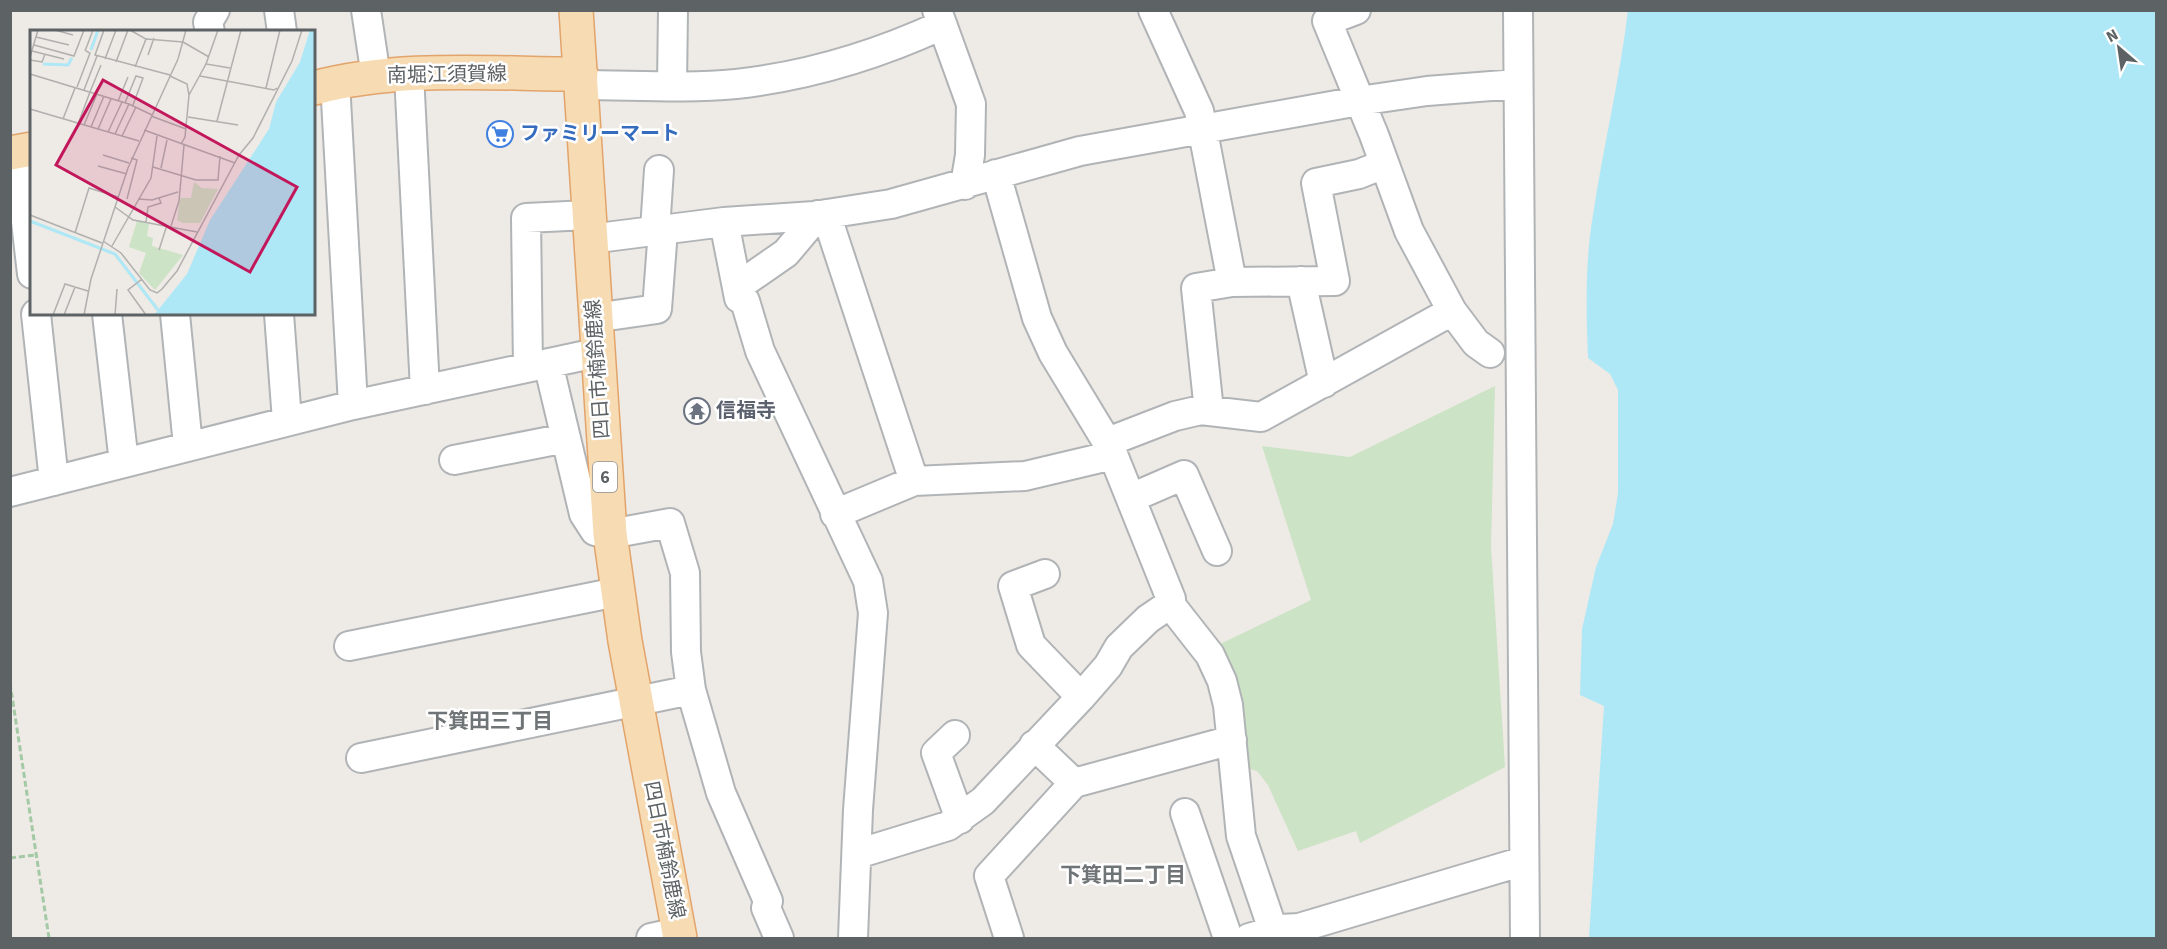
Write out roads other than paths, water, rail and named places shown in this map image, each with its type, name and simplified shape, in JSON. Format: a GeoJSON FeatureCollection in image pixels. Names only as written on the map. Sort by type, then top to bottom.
{"type":"FeatureCollection","features":[{"type":"Feature","properties":{"kind":"main road","name":"四日市楠鈴鹿線"},"geometry":{"type":"LineString","coordinates":[[576,10],[596,353],[610,534],[670,936]]}},
{"type":"Feature","properties":{"kind":"main road","name":"南堀江須賀線"},"geometry":{"type":"LineString","coordinates":[[324,85],[409,74],[581,80]]}},
{"type":"Feature","properties":{"kind":"street"},"geometry":{"type":"LineString","coordinates":[[210,30],[208,22],[215,10]]}},
{"type":"Feature","properties":{"kind":"street"},"geometry":{"type":"LineString","coordinates":[[279,10],[282,30]]}},
{"type":"Feature","properties":{"kind":"street"},"geometry":{"type":"LineString","coordinates":[[366,10],[376,77]]}},
{"type":"Feature","properties":{"kind":"street"},"geometry":{"type":"LineString","coordinates":[[672,85],[673,10]]}},
{"type":"Feature","properties":{"kind":"street"},"geometry":{"type":"LineString","coordinates":[[1153,10],[1199,111],[1232,282]]}},
{"type":"Feature","properties":{"kind":"street"},"geometry":{"type":"LineString","coordinates":[[1356,10],[1327,21],[1409,231],[1452,311],[1476,343],[1490,353]]}},
{"type":"Feature","properties":{"kind":"street"},"geometry":{"type":"LineString","coordinates":[[1518,10],[1525,939]]}},
{"type":"Feature","properties":{"kind":"street"},"geometry":{"type":"LineString","coordinates":[[581,80],[672,85],[735,84],[819,69],[909,40],[939,18],[971,104],[970,155],[965,185]]}},
{"type":"Feature","properties":{"kind":"street"},"geometry":{"type":"LineString","coordinates":[[409,74],[425,390]]}},
{"type":"Feature","properties":{"kind":"street"},"geometry":{"type":"LineString","coordinates":[[779,939],[721,793],[691,690],[686,652],[685,573],[670,523],[610,534],[595,531],[584,514],[566,438],[538,365],[526,218],[589,227],[659,230],[724,222],[822,215],[891,204],[1080,151],[1359,101],[1427,91],[1517,84]]}},
{"type":"Feature","properties":{"kind":"street"},"geometry":{"type":"LineString","coordinates":[[324,85],[353,405]]}},
{"type":"Feature","properties":{"kind":"street"},"geometry":{"type":"LineString","coordinates":[[20,151],[30,254]]}},
{"type":"Feature","properties":{"kind":"street"},"geometry":{"type":"LineString","coordinates":[[1209,411],[1196,288],[1232,282],[1335,281],[1316,183],[1359,174],[1384,164]]}},
{"type":"Feature","properties":{"kind":"street"},"geometry":{"type":"LineString","coordinates":[[594,318],[657,309],[659,170]]}},
{"type":"Feature","properties":{"kind":"street"},"geometry":{"type":"LineString","coordinates":[[996,174],[1037,318],[1053,353],[1110,447],[1171,599],[1170,604],[1210,655],[1217,668],[1228,705],[1241,836],[1261,934],[1299,928],[1524,861]]}},
{"type":"Feature","properties":{"kind":"street"},"geometry":{"type":"LineString","coordinates":[[737,287],[786,253],[822,215]]}},
{"type":"Feature","properties":{"kind":"street"},"geometry":{"type":"LineString","coordinates":[[822,215],[915,481]]}},
{"type":"Feature","properties":{"kind":"street"},"geometry":{"type":"LineString","coordinates":[[724,222],[739,298],[745,301],[760,351],[868,581],[873,613],[859,788],[853,939]]}},
{"type":"Feature","properties":{"kind":"street"},"geometry":{"type":"LineString","coordinates":[[1301,281],[1324,383]]}},
{"type":"Feature","properties":{"kind":"street"},"geometry":{"type":"LineString","coordinates":[[835,514],[915,481],[1024,476],[1105,457],[1118,438],[1201,410],[1261,417],[1452,311]]}},
{"type":"Feature","properties":{"kind":"street"},"geometry":{"type":"LineString","coordinates":[[36,315],[54,481]]}},
{"type":"Feature","properties":{"kind":"street"},"geometry":{"type":"LineString","coordinates":[[107,315],[124,463]]}},
{"type":"Feature","properties":{"kind":"street"},"geometry":{"type":"LineString","coordinates":[[175,315],[188,446]]}},
{"type":"Feature","properties":{"kind":"street"},"geometry":{"type":"LineString","coordinates":[[279,315],[287,421]]}},
{"type":"Feature","properties":{"kind":"street"},"geometry":{"type":"LineString","coordinates":[[10,492],[353,405],[596,353]]}},
{"type":"Feature","properties":{"kind":"street"},"geometry":{"type":"LineString","coordinates":[[454,460],[566,438]]}},
{"type":"Feature","properties":{"kind":"street"},"geometry":{"type":"LineString","coordinates":[[1131,498],[1184,475],[1217,551]]}},
{"type":"Feature","properties":{"kind":"street"},"geometry":{"type":"LineString","coordinates":[[1045,574],[1013,586],[1031,645],[1081,697]]}},
{"type":"Feature","properties":{"kind":"street"},"geometry":{"type":"LineString","coordinates":[[349,646],[617,592]]}},
{"type":"Feature","properties":{"kind":"street"},"geometry":{"type":"LineString","coordinates":[[857,854],[948,826],[983,801],[1081,697],[1108,666],[1119,647],[1148,619],[1170,604]]}},
{"type":"Feature","properties":{"kind":"street"},"geometry":{"type":"LineString","coordinates":[[361,758],[691,690]]}},
{"type":"Feature","properties":{"kind":"street"},"geometry":{"type":"LineString","coordinates":[[955,735],[936,753],[960,819]]}},
{"type":"Feature","properties":{"kind":"street"},"geometry":{"type":"LineString","coordinates":[[1009,939],[989,876],[1074,783],[1232,740]]}},
{"type":"Feature","properties":{"kind":"street"},"geometry":{"type":"LineString","coordinates":[[1034,745],[1074,783]]}},
{"type":"Feature","properties":{"kind":"street"},"geometry":{"type":"LineString","coordinates":[[1185,813],[1228,939]]}},
{"type":"Feature","properties":{"kind":"water"},"geometry":{"type":"Polygon","coordinates":[[[1628,10],[2156,11],[2156,938],[1589,938],[1604,706],[1580,695],[1582,629],[1596,567],[1613,524],[1618,493],[1618,390],[1610,374],[1588,358],[1587,268],[1590,233],[1621,62],[1628,10]]]}},
{"type":"Feature","properties":{"kind":"place","name":"ファミリーマート"},"geometry":{"type":"Point","coordinates":[500,134]}},
{"type":"Feature","properties":{"kind":"place","name":"信福寺"},"geometry":{"type":"Point","coordinates":[697,411]}},
{"type":"Feature","properties":{"kind":"district","name":"下箕田三丁目"},"geometry":{"type":"Point","coordinates":[490,721]}},
{"type":"Feature","properties":{"kind":"district","name":"下箕田二丁目"},"geometry":{"type":"Point","coordinates":[1123,875]}}]}
